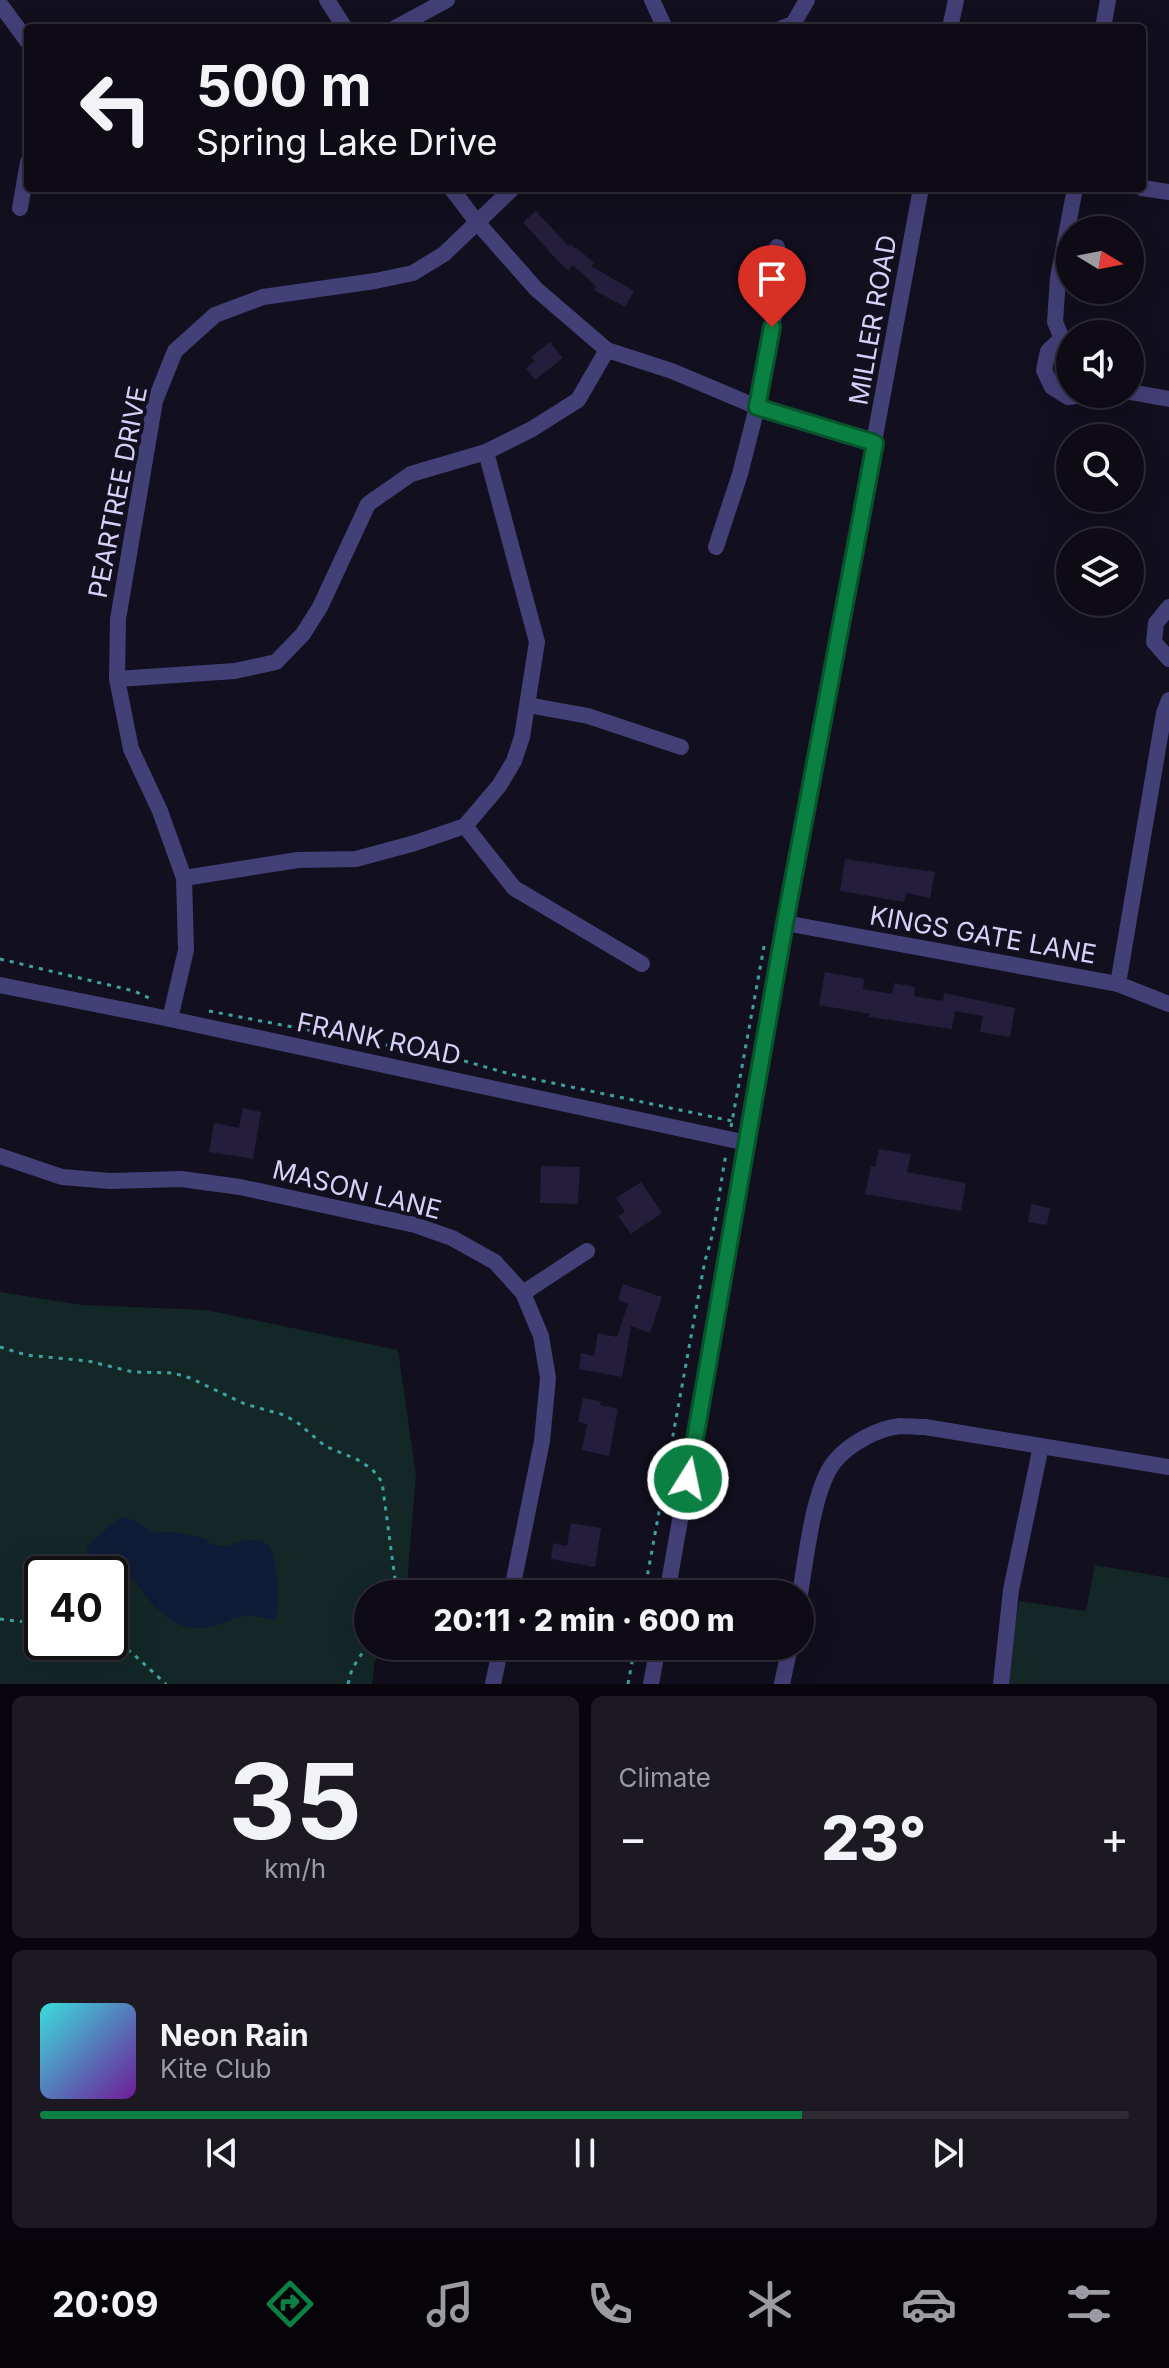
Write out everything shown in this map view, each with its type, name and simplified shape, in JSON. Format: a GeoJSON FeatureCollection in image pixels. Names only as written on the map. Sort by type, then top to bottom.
{"type":"FeatureCollection","features":[{"type":"Feature","properties":{"kind":"street"},"geometry":{"type":"LineString","coordinates":[[327,0],[342,24]]}},
{"type":"Feature","properties":{"kind":"street"},"geometry":{"type":"LineString","coordinates":[[402,24],[447,0]]}},
{"type":"Feature","properties":{"kind":"street"},"geometry":{"type":"LineString","coordinates":[[652,0],[663,24]]}},
{"type":"Feature","properties":{"kind":"street"},"geometry":{"type":"LineString","coordinates":[[793,24],[807,0]]}},
{"type":"Feature","properties":{"kind":"street"},"geometry":{"type":"LineString","coordinates":[[951,24],[956,0]]}},
{"type":"Feature","properties":{"kind":"street"},"geometry":{"type":"LineString","coordinates":[[1104,24],[1108,0]]}},
{"type":"Feature","properties":{"kind":"street"},"geometry":{"type":"LineString","coordinates":[[0,4],[24,37]]}},
{"type":"Feature","properties":{"kind":"street"},"geometry":{"type":"LineString","coordinates":[[20,208],[24,185]]}},
{"type":"Feature","properties":{"kind":"street"},"geometry":{"type":"LineString","coordinates":[[1146,189],[1169,192]]}},
{"type":"Feature","properties":{"kind":"street"},"geometry":{"type":"LineString","coordinates":[[454,192],[536,289],[607,350],[672,371],[757,407],[875,443]]}},
{"type":"Feature","properties":{"kind":"street","name":"PEARTREE DRIVE"},"geometry":{"type":"LineString","coordinates":[[172,1012],[186,950],[184,878],[160,811],[131,749],[117,679],[118,619],[155,401],[175,351],[215,315],[263,297],[413,273],[444,254],[509,192]]}},
{"type":"Feature","properties":{"kind":"street","name":"MILLER ROAD"},"geometry":{"type":"LineString","coordinates":[[669,1580],[785,923],[920,192]]}},
{"type":"Feature","properties":{"kind":"street"},"geometry":{"type":"LineString","coordinates":[[1056,324],[1058,278],[1074,192]]}},
{"type":"Feature","properties":{"kind":"street"},"geometry":{"type":"LineString","coordinates":[[716,547],[740,474],[757,407],[781,278],[777,247]]}},
{"type":"Feature","properties":{"kind":"street"},"geometry":{"type":"LineString","coordinates":[[1056,344],[1048,351],[1044,370],[1056,390]]}},
{"type":"Feature","properties":{"kind":"street"},"geometry":{"type":"LineString","coordinates":[[117,679],[235,671],[276,662],[303,634],[320,607],[368,504],[411,474],[486,452],[532,429],[578,400],[607,350]]}},
{"type":"Feature","properties":{"kind":"street"},"geometry":{"type":"LineString","coordinates":[[1144,395],[1169,399]]}},
{"type":"Feature","properties":{"kind":"street"},"geometry":{"type":"LineString","coordinates":[[184,878],[298,860],[356,859],[415,843],[465,826],[499,786],[514,761],[522,737],[537,642],[486,452]]}},
{"type":"Feature","properties":{"kind":"street"},"geometry":{"type":"LineString","coordinates":[[1169,607],[1156,623],[1154,642],[1169,659]]}},
{"type":"Feature","properties":{"kind":"street"},"geometry":{"type":"LineString","coordinates":[[1118,984],[1164,713],[1169,700]]}},
{"type":"Feature","properties":{"kind":"street"},"geometry":{"type":"LineString","coordinates":[[528,705],[588,716],[681,747]]}},
{"type":"Feature","properties":{"kind":"street"},"geometry":{"type":"LineString","coordinates":[[465,826],[514,888],[642,964]]}},
{"type":"Feature","properties":{"kind":"street","name":"KINGS GATE LANE"},"geometry":{"type":"LineString","coordinates":[[785,923],[1118,984],[1169,1004]]}},
{"type":"Feature","properties":{"kind":"street","name":"FRANK ROAD"},"geometry":{"type":"LineString","coordinates":[[0,985],[172,1012],[747,1143]]}},
{"type":"Feature","properties":{"kind":"street","name":"MASON LANE"},"geometry":{"type":"LineString","coordinates":[[0,1156],[62,1177],[110,1181],[181,1179],[240,1187],[415,1225],[452,1238],[495,1262],[523,1293],[541,1336],[548,1378],[542,1441],[514,1580]]}},
{"type":"Feature","properties":{"kind":"street"},"geometry":{"type":"LineString","coordinates":[[523,1293],[587,1251]]}},
{"type":"Feature","properties":{"kind":"street"},"geometry":{"type":"LineString","coordinates":[[802,1580],[815,1510],[823,1482],[834,1461],[853,1445],[898,1426],[925,1427],[1169,1467]]}},
{"type":"Feature","properties":{"kind":"street"},"geometry":{"type":"LineString","coordinates":[[1001,1684],[1011,1590],[1041,1446]]}},
{"type":"Feature","properties":{"kind":"street"},"geometry":{"type":"LineString","coordinates":[[493,1684],[498,1660]]}},
{"type":"Feature","properties":{"kind":"street"},"geometry":{"type":"LineString","coordinates":[[651,1684],[655,1660]]}},
{"type":"Feature","properties":{"kind":"street"},"geometry":{"type":"LineString","coordinates":[[782,1684],[787,1660]]}},
{"type":"Feature","properties":{"kind":"path"},"geometry":{"type":"LineString","coordinates":[[0,959],[134,991],[172,1012]]}},
{"type":"Feature","properties":{"kind":"path"},"geometry":{"type":"LineString","coordinates":[[207,1011],[428,1053],[493,1070],[732,1121]]}},
{"type":"Feature","properties":{"kind":"path"},"geometry":{"type":"LineString","coordinates":[[0,1347],[26,1355],[88,1361],[133,1372],[173,1373],[298,1423],[325,1446],[372,1469],[382,1482],[395,1580]]}},
{"type":"Feature","properties":{"kind":"path"},"geometry":{"type":"LineString","coordinates":[[0,1619],[24,1623]]}},
{"type":"Feature","properties":{"kind":"path"},"geometry":{"type":"LineString","coordinates":[[128,1650],[166,1684]]}},
{"type":"Feature","properties":{"kind":"path"},"geometry":{"type":"LineString","coordinates":[[348,1684],[358,1660]]}},
{"type":"Feature","properties":{"kind":"path"},"geometry":{"type":"LineString","coordinates":[[628,1684],[632,1660]]}},
{"type":"Feature","properties":{"kind":"green space"},"geometry":{"type":"Polygon","coordinates":[[[0,1292],[82,1305],[206,1310],[398,1350],[416,1476],[407,1580],[354,1580],[354,1660],[376,1660],[372,1684],[0,1684],[0,1292]]]}},
{"type":"Feature","properties":{"kind":"green space"},"geometry":{"type":"Polygon","coordinates":[[[1095,1565],[1169,1578],[1169,1684],[1005,1684],[1019,1601],[1086,1611],[1095,1565]]]}},
{"type":"Feature","properties":{"kind":"water"},"geometry":{"type":"Polygon","coordinates":[[[122,1517],[134,1520],[154,1533],[187,1535],[217,1545],[259,1540],[269,1545],[277,1582],[276,1620],[245,1616],[203,1628],[192,1628],[172,1621],[147,1598],[135,1580],[128,1578],[128,1556],[90,1555],[86,1547],[122,1517]]]}},
{"type":"Feature","properties":{"kind":"building"},"geometry":{"type":"Polygon","coordinates":[[[536,211],[568,246],[577,248],[594,263],[591,266],[634,291],[625,307],[594,290],[596,286],[573,265],[568,270],[557,260],[523,222],[536,211]]]}},
{"type":"Feature","properties":{"kind":"building"},"geometry":{"type":"Polygon","coordinates":[[[550,342],[563,358],[535,380],[526,368],[535,361],[531,357],[550,342]]]}},
{"type":"Feature","properties":{"kind":"building"},"geometry":{"type":"Polygon","coordinates":[[[845,859],[935,872],[930,898],[906,893],[904,902],[840,891],[845,859]]]}},
{"type":"Feature","properties":{"kind":"building"},"geometry":{"type":"Polygon","coordinates":[[[825,972],[864,979],[863,989],[892,994],[894,983],[915,987],[914,996],[943,1001],[944,993],[1015,1008],[1010,1037],[980,1032],[983,1016],[955,1011],[952,1029],[869,1017],[870,1014],[819,1005],[825,972]]]}},
{"type":"Feature","properties":{"kind":"building"},"geometry":{"type":"Polygon","coordinates":[[[243,1108],[261,1112],[253,1159],[209,1152],[214,1123],[239,1128],[243,1108]]]}},
{"type":"Feature","properties":{"kind":"building"},"geometry":{"type":"Polygon","coordinates":[[[879,1149],[911,1154],[907,1172],[966,1183],[961,1211],[865,1194],[871,1166],[875,1167],[879,1149]]]}},
{"type":"Feature","properties":{"kind":"building"},"geometry":{"type":"Polygon","coordinates":[[[541,1166],[580,1167],[578,1204],[540,1203],[541,1166]]]}},
{"type":"Feature","properties":{"kind":"building"},"geometry":{"type":"Polygon","coordinates":[[[641,1182],[662,1213],[631,1234],[618,1216],[625,1212],[616,1198],[641,1182]]]}},
{"type":"Feature","properties":{"kind":"building"},"geometry":{"type":"Polygon","coordinates":[[[1031,1204],[1050,1208],[1047,1225],[1028,1222],[1031,1204]]]}},
{"type":"Feature","properties":{"kind":"building"},"geometry":{"type":"Polygon","coordinates":[[[623,1284],[662,1297],[650,1333],[631,1326],[622,1377],[579,1369],[581,1353],[594,1356],[598,1333],[617,1337],[628,1304],[618,1300],[623,1284]]]}},
{"type":"Feature","properties":{"kind":"building"},"geometry":{"type":"Polygon","coordinates":[[[583,1398],[601,1401],[600,1405],[618,1409],[609,1456],[582,1450],[587,1424],[578,1422],[583,1398]]]}},
{"type":"Feature","properties":{"kind":"building"},"geometry":{"type":"Polygon","coordinates":[[[571,1523],[601,1528],[595,1567],[551,1559],[553,1543],[567,1546],[571,1523]]]}},
{"type":"Feature","properties":{"kind":"route"},"geometry":{"type":"LineString","coordinates":[[688,1479],[785,923],[875,443],[757,407],[772,327]]}}]}
